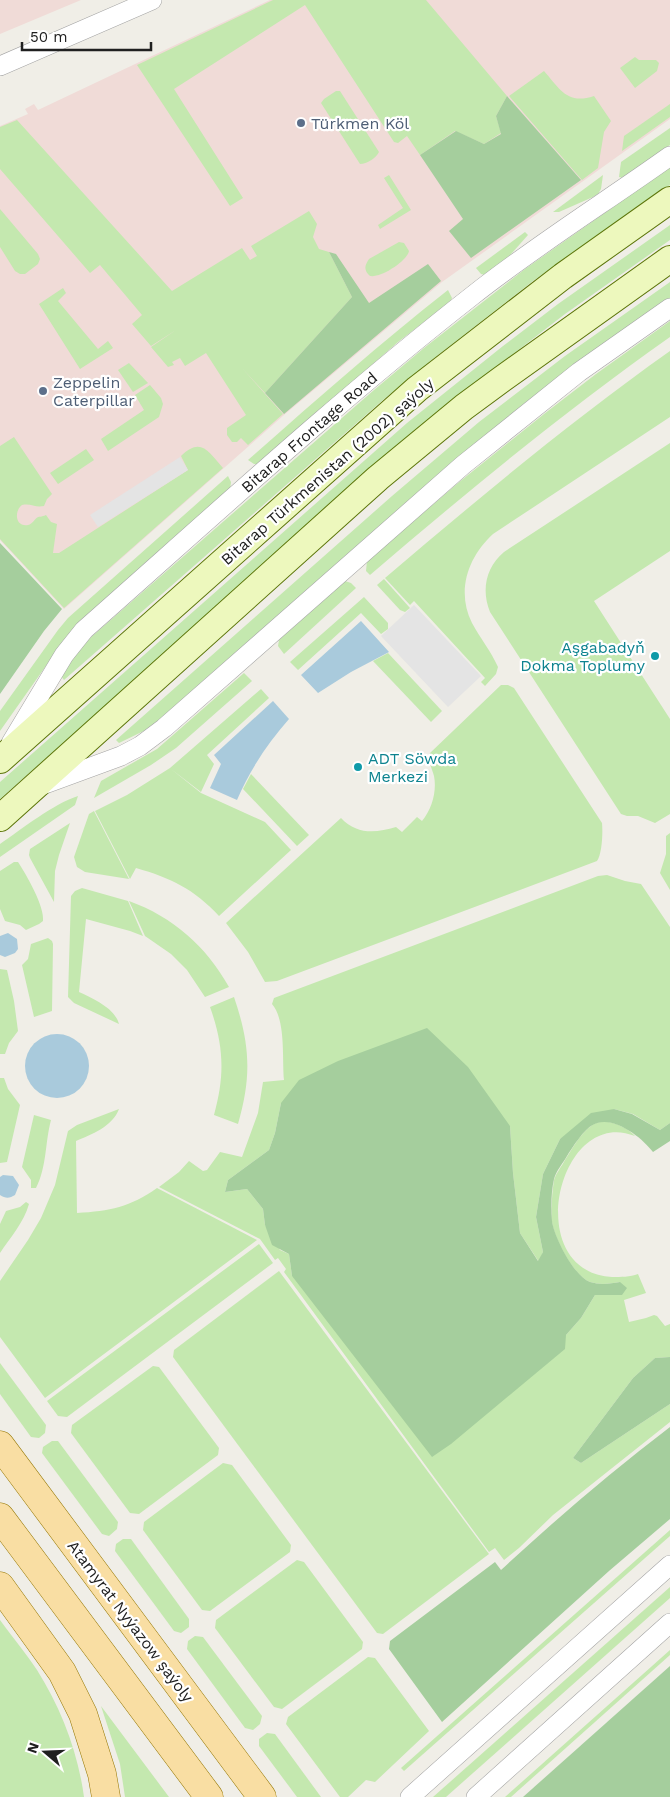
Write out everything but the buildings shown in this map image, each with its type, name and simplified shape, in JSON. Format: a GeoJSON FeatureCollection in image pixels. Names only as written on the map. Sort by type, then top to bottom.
{"type":"FeatureCollection","features":[{"type":"Feature","properties":{"kind":"main road","name":"Bitarap Türkmenistan (2002) şaýoly"},"geometry":{"type":"LineString","coordinates":[[0,760],[417,389],[563,276],[670,200]]}},
{"type":"Feature","properties":{"kind":"main road"},"geometry":{"type":"LineString","coordinates":[[0,818],[378,478],[464,407],[670,259]]}},
{"type":"Feature","properties":{"kind":"main road","name":"Atamyrat Nyýazow şaýoly"},"geometry":{"type":"LineString","coordinates":[[0,1444],[262,1797]]}},
{"type":"Feature","properties":{"kind":"main road"},"geometry":{"type":"LineString","coordinates":[[0,1517],[209,1797]]}},
{"type":"Feature","properties":{"kind":"main road"},"geometry":{"type":"LineString","coordinates":[[0,1586],[62,1672],[83,1714],[102,1774],[106,1797]]}},
{"type":"Feature","properties":{"kind":"street"},"geometry":{"type":"LineString","coordinates":[[0,66],[152,0]]}},
{"type":"Feature","properties":{"kind":"street","name":"Bitarap Frontage Road"},"geometry":{"type":"LineString","coordinates":[[0,760],[64,655],[84,630],[363,384],[472,295],[670,156]]}},
{"type":"Feature","properties":{"kind":"street"},"geometry":{"type":"LineString","coordinates":[[33,788],[121,756],[140,746],[482,449],[579,372],[670,308]]}},
{"type":"Feature","properties":{"kind":"street"},"geometry":{"type":"LineString","coordinates":[[410,1797],[670,1565]]}},
{"type":"Feature","properties":{"kind":"street"},"geometry":{"type":"LineString","coordinates":[[476,1797],[670,1623]]}},
{"type":"Feature","properties":{"kind":"shaded area"},"geometry":{"type":"Polygon","coordinates":[[[0,0],[81,0],[0,34],[0,0]]]}},
{"type":"Feature","properties":{"kind":"shaded area"},"geometry":{"type":"Polygon","coordinates":[[[270,0],[670,0],[670,119],[442,282],[284,415],[64,609],[0,540],[0,126],[28,114],[25,109],[34,104],[38,110],[270,0]]]}},
{"type":"Feature","properties":{"kind":"shaded area"},"geometry":{"type":"Polygon","coordinates":[[[180,457],[188,470],[98,527],[90,515],[180,457]]]}},
{"type":"Feature","properties":{"kind":"shaded area"},"geometry":{"type":"Polygon","coordinates":[[[414,605],[481,676],[448,707],[381,636],[414,605]]]}},
{"type":"Feature","properties":{"kind":"green space"},"geometry":{"type":"Polygon","coordinates":[[[273,0],[426,0],[507,96],[496,116],[501,133],[484,144],[455,131],[420,155],[407,136],[398,143],[394,142],[305,5],[174,89],[243,198],[230,206],[137,65],[273,0]]]}},
{"type":"Feature","properties":{"kind":"green space"},"geometry":{"type":"Polygon","coordinates":[[[635,57],[639,60],[656,60],[659,63],[657,71],[635,88],[620,68],[635,57]]]}},
{"type":"Feature","properties":{"kind":"green space"},"geometry":{"type":"Polygon","coordinates":[[[544,71],[565,94],[571,97],[585,98],[594,96],[611,121],[604,132],[598,168],[582,180],[509,96],[544,71]]]}},
{"type":"Feature","properties":{"kind":"green space"},"geometry":{"type":"Polygon","coordinates":[[[336,91],[340,91],[379,152],[368,162],[360,164],[321,103],[336,91]]]}},
{"type":"Feature","properties":{"kind":"green space"},"geometry":{"type":"Polygon","coordinates":[[[507,96],[581,180],[471,258],[449,231],[463,219],[420,155],[456,131],[484,144],[501,134],[496,116],[507,96]]]}},
{"type":"Feature","properties":{"kind":"green space"},"geometry":{"type":"Polygon","coordinates":[[[670,104],[670,117],[622,151],[624,136],[670,104]]]}},
{"type":"Feature","properties":{"kind":"green space"},"geometry":{"type":"Polygon","coordinates":[[[17,120],[172,291],[242,248],[250,260],[257,256],[251,246],[309,211],[317,224],[313,237],[319,249],[329,252],[352,297],[265,393],[242,368],[283,414],[248,445],[241,438],[237,442],[232,442],[227,435],[227,428],[246,415],[206,353],[185,366],[180,358],[172,362],[174,365],[168,367],[151,347],[176,330],[151,346],[132,324],[142,315],[100,265],[90,273],[0,169],[0,127],[17,120]]]}},
{"type":"Feature","properties":{"kind":"green space"},"geometry":{"type":"Polygon","coordinates":[[[670,128],[670,145],[623,178],[619,177],[621,162],[670,128]]]}},
{"type":"Feature","properties":{"kind":"green space"},"geometry":{"type":"Polygon","coordinates":[[[670,167],[670,185],[533,281],[433,359],[383,400],[64,680],[61,676],[75,655],[90,638],[374,390],[424,348],[525,269],[670,167]]]}},
{"type":"Feature","properties":{"kind":"green space"},"geometry":{"type":"Polygon","coordinates":[[[389,175],[411,210],[380,229],[378,225],[403,208],[384,178],[389,175]]]}},
{"type":"Feature","properties":{"kind":"green space"},"geometry":{"type":"Polygon","coordinates":[[[603,175],[601,189],[598,194],[559,212],[553,212],[603,175]]]}},
{"type":"Feature","properties":{"kind":"green space"},"geometry":{"type":"Polygon","coordinates":[[[0,209],[38,254],[40,259],[38,264],[25,274],[15,271],[0,247],[0,209]]]}},
{"type":"Feature","properties":{"kind":"green space"},"geometry":{"type":"Polygon","coordinates":[[[670,225],[670,240],[565,314],[465,391],[377,465],[0,799],[0,782],[407,423],[558,304],[670,225]]]}},
{"type":"Feature","properties":{"kind":"green space"},"geometry":{"type":"Polygon","coordinates":[[[525,232],[528,235],[504,262],[485,275],[481,274],[476,268],[525,232]]]}},
{"type":"Feature","properties":{"kind":"green space"},"geometry":{"type":"Polygon","coordinates":[[[399,242],[404,243],[409,251],[404,259],[387,272],[370,276],[365,268],[369,259],[399,242]]]}},
{"type":"Feature","properties":{"kind":"green space"},"geometry":{"type":"Polygon","coordinates":[[[329,252],[336,254],[369,303],[428,264],[441,281],[284,414],[265,393],[352,297],[329,252]]]}},
{"type":"Feature","properties":{"kind":"green space"},"geometry":{"type":"Polygon","coordinates":[[[670,282],[670,299],[526,402],[459,457],[152,727],[119,743],[116,740],[392,496],[479,422],[565,356],[670,282]]]}},
{"type":"Feature","properties":{"kind":"green space"},"geometry":{"type":"Polygon","coordinates":[[[63,288],[66,293],[58,301],[98,349],[108,341],[113,348],[80,369],[39,304],[63,288]]]}},
{"type":"Feature","properties":{"kind":"green space"},"geometry":{"type":"Polygon","coordinates":[[[448,290],[452,298],[450,302],[398,342],[259,464],[254,464],[248,460],[372,352],[448,290]]]}},
{"type":"Feature","properties":{"kind":"green space"},"geometry":{"type":"Polygon","coordinates":[[[670,321],[670,337],[592,394],[517,453],[370,575],[366,571],[367,561],[458,483],[596,374],[670,321]]]}},
{"type":"Feature","properties":{"kind":"green space"},"geometry":{"type":"Polygon","coordinates":[[[670,351],[670,417],[493,534],[477,553],[467,575],[465,599],[472,623],[498,667],[496,674],[485,686],[481,682],[485,678],[414,601],[410,605],[385,578],[561,433],[670,351]]]}},
{"type":"Feature","properties":{"kind":"green space"},"geometry":{"type":"Polygon","coordinates":[[[129,363],[148,383],[133,392],[118,370],[129,363]]]}},
{"type":"Feature","properties":{"kind":"green space"},"geometry":{"type":"Polygon","coordinates":[[[150,385],[161,398],[163,404],[159,417],[108,451],[101,439],[144,410],[135,395],[150,385]]]}},
{"type":"Feature","properties":{"kind":"green space"},"geometry":{"type":"Polygon","coordinates":[[[14,437],[52,494],[44,506],[22,505],[17,514],[18,521],[20,524],[28,525],[38,517],[46,515],[51,522],[57,524],[53,553],[59,553],[188,470],[181,456],[194,447],[204,448],[223,468],[64,608],[0,539],[0,446],[14,437]]]}},
{"type":"Feature","properties":{"kind":"green space"},"geometry":{"type":"Polygon","coordinates":[[[670,443],[670,551],[594,601],[670,719],[670,814],[655,823],[638,816],[621,814],[490,612],[487,604],[486,587],[489,572],[504,552],[670,443]]]}},
{"type":"Feature","properties":{"kind":"green space"},"geometry":{"type":"Polygon","coordinates":[[[86,449],[94,460],[58,484],[50,473],[86,449]]]}},
{"type":"Feature","properties":{"kind":"green space"},"geometry":{"type":"Polygon","coordinates":[[[228,476],[231,482],[230,490],[67,636],[0,731],[0,711],[68,618],[228,476]]]}},
{"type":"Feature","properties":{"kind":"green space"},"geometry":{"type":"Polygon","coordinates":[[[0,543],[62,609],[44,631],[0,694],[0,543]]]}},
{"type":"Feature","properties":{"kind":"green space"},"geometry":{"type":"Polygon","coordinates":[[[384,579],[410,608],[405,612],[400,610],[377,585],[384,579]]]}},
{"type":"Feature","properties":{"kind":"green space"},"geometry":{"type":"Polygon","coordinates":[[[345,581],[351,583],[356,588],[284,654],[278,646],[279,640],[345,581]]]}},
{"type":"Feature","properties":{"kind":"green space"},"geometry":{"type":"Polygon","coordinates":[[[364,597],[388,623],[388,629],[381,634],[361,613],[298,670],[290,662],[364,597]]]}},
{"type":"Feature","properties":{"kind":"green space"},"geometry":{"type":"Polygon","coordinates":[[[388,653],[442,711],[431,722],[373,661],[388,653]]]}},
{"type":"Feature","properties":{"kind":"green space"},"geometry":{"type":"Polygon","coordinates":[[[244,673],[252,681],[176,748],[94,798],[101,781],[157,749],[244,673]]]}},
{"type":"Feature","properties":{"kind":"green space"},"geometry":{"type":"Polygon","coordinates":[[[501,685],[508,685],[514,688],[602,823],[601,849],[597,861],[277,981],[265,982],[248,952],[226,923],[341,818],[347,824],[367,831],[381,831],[396,827],[402,832],[417,817],[422,821],[429,811],[434,794],[435,782],[429,761],[430,753],[501,685]]]}},
{"type":"Feature","properties":{"kind":"green space"},"geometry":{"type":"Polygon","coordinates":[[[261,689],[269,698],[207,755],[214,764],[201,792],[171,769],[201,793],[265,822],[291,850],[219,916],[191,892],[171,880],[136,868],[130,879],[95,811],[127,795],[170,768],[261,689]]]}},
{"type":"Feature","properties":{"kind":"green space"},"geometry":{"type":"Polygon","coordinates":[[[251,774],[309,835],[297,846],[243,789],[251,774]]]}},
{"type":"Feature","properties":{"kind":"green space"},"geometry":{"type":"Polygon","coordinates":[[[78,796],[75,805],[0,857],[0,844],[48,811],[78,796]]]}},
{"type":"Feature","properties":{"kind":"green space"},"geometry":{"type":"Polygon","coordinates":[[[94,811],[129,879],[85,872],[77,867],[74,857],[89,814],[94,811]]]}},
{"type":"Feature","properties":{"kind":"green space"},"geometry":{"type":"Polygon","coordinates":[[[70,823],[55,871],[54,902],[30,858],[30,849],[70,823]]]}},
{"type":"Feature","properties":{"kind":"green space"},"geometry":{"type":"Polygon","coordinates":[[[670,833],[670,890],[660,873],[666,854],[666,836],[670,833]]]}},
{"type":"Feature","properties":{"kind":"green space"},"geometry":{"type":"Polygon","coordinates":[[[14,862],[18,862],[30,882],[43,915],[43,921],[26,930],[20,925],[5,921],[0,909],[0,871],[14,862]]]}},
{"type":"Feature","properties":{"kind":"green space"},"geometry":{"type":"Polygon","coordinates":[[[607,875],[641,884],[670,927],[670,1123],[660,1130],[633,1114],[614,1109],[560,1139],[543,1174],[536,1217],[543,1252],[539,1262],[520,1233],[510,1126],[281,1103],[275,1133],[269,1150],[228,1180],[225,1192],[247,1189],[263,1209],[265,1225],[280,1250],[289,1254],[292,1276],[566,1335],[581,1318],[595,1295],[610,1295],[620,1282],[597,1284],[590,1282],[571,1265],[552,1222],[554,1180],[580,1137],[596,1123],[608,1122],[620,1126],[635,1136],[608,1133],[586,1144],[570,1166],[560,1193],[559,1222],[566,1248],[583,1268],[612,1277],[638,1274],[646,1293],[624,1300],[629,1322],[654,1315],[665,1326],[670,1324],[670,1357],[655,1358],[633,1378],[573,1458],[581,1463],[670,1404],[670,1422],[553,1515],[504,1560],[495,1548],[489,1552],[284,1272],[286,1269],[278,1258],[275,1260],[260,1239],[159,1187],[179,1172],[189,1161],[203,1171],[207,1170],[220,1152],[242,1157],[258,1113],[263,1082],[284,1080],[280,1020],[272,1004],[274,998],[598,876],[607,875]]]}},
{"type":"Feature","properties":{"kind":"green space"},"geometry":{"type":"Polygon","coordinates":[[[82,888],[128,901],[143,936],[86,919],[79,992],[108,1008],[117,1018],[119,1024],[74,1003],[68,997],[71,896],[75,891],[82,888]]]}},
{"type":"Feature","properties":{"kind":"green space"},"geometry":{"type":"Polygon","coordinates":[[[129,901],[160,915],[187,935],[210,959],[229,987],[205,997],[187,970],[171,954],[145,936],[129,901]]]}},
{"type":"Feature","properties":{"kind":"green space"},"geometry":{"type":"Polygon","coordinates":[[[48,938],[53,944],[52,1011],[34,1017],[22,965],[28,959],[31,944],[48,938]]]}},
{"type":"Feature","properties":{"kind":"green space"},"geometry":{"type":"Polygon","coordinates":[[[0,969],[7,970],[18,1031],[9,1043],[5,1054],[0,1054],[0,969]]]}},
{"type":"Feature","properties":{"kind":"green space"},"geometry":{"type":"Polygon","coordinates":[[[234,997],[243,1030],[247,1060],[246,1091],[238,1124],[214,1115],[220,1087],[221,1061],[218,1035],[210,1007],[234,997]]]}},
{"type":"Feature","properties":{"kind":"green space"},"geometry":{"type":"Polygon","coordinates":[[[427,1028],[468,1067],[510,1126],[520,1233],[538,1261],[543,1252],[536,1217],[543,1174],[560,1139],[591,1113],[614,1109],[632,1114],[660,1130],[670,1123],[670,1141],[653,1152],[634,1133],[616,1124],[607,1122],[599,1122],[591,1126],[575,1144],[554,1179],[552,1221],[554,1228],[571,1264],[584,1278],[597,1284],[620,1282],[627,1288],[622,1295],[595,1295],[581,1318],[566,1335],[565,1349],[451,1444],[432,1457],[292,1276],[289,1254],[272,1245],[265,1225],[263,1209],[247,1189],[225,1192],[228,1180],[269,1150],[275,1133],[281,1103],[299,1080],[338,1061],[427,1028]]]}},
{"type":"Feature","properties":{"kind":"green space"},"geometry":{"type":"Polygon","coordinates":[[[0,1078],[4,1078],[8,1089],[20,1105],[7,1162],[0,1163],[0,1078]]]}},
{"type":"Feature","properties":{"kind":"green space"},"geometry":{"type":"Polygon","coordinates":[[[119,1109],[107,1125],[95,1133],[76,1141],[77,1213],[100,1211],[129,1204],[157,1188],[257,1240],[45,1398],[0,1337],[0,1281],[41,1218],[55,1185],[68,1131],[77,1125],[119,1109]]]}},
{"type":"Feature","properties":{"kind":"green space"},"geometry":{"type":"Polygon","coordinates":[[[34,1115],[51,1120],[40,1180],[36,1188],[31,1188],[31,1180],[22,1167],[34,1115]]]}},
{"type":"Feature","properties":{"kind":"green space"},"geometry":{"type":"Polygon","coordinates":[[[26,1202],[29,1204],[24,1217],[0,1253],[0,1224],[6,1211],[20,1207],[26,1202]]]}},
{"type":"Feature","properties":{"kind":"green space"},"geometry":{"type":"Polygon","coordinates":[[[259,1244],[273,1263],[67,1417],[58,1416],[47,1401],[259,1244]]]}},
{"type":"Feature","properties":{"kind":"green space"},"geometry":{"type":"Polygon","coordinates":[[[279,1271],[489,1554],[383,1634],[377,1633],[173,1357],[174,1350],[279,1271]]]}},
{"type":"Feature","properties":{"kind":"green space"},"geometry":{"type":"Polygon","coordinates":[[[670,1357],[670,1404],[581,1463],[573,1458],[633,1378],[655,1358],[670,1357]]]}},
{"type":"Feature","properties":{"kind":"green space"},"geometry":{"type":"Polygon","coordinates":[[[0,1363],[46,1425],[45,1433],[39,1438],[31,1437],[0,1394],[0,1363]]]}},
{"type":"Feature","properties":{"kind":"green space"},"geometry":{"type":"Polygon","coordinates":[[[153,1366],[159,1367],[219,1448],[218,1455],[139,1514],[130,1513],[71,1433],[72,1425],[153,1366]]]}},
{"type":"Feature","properties":{"kind":"green space"},"geometry":{"type":"Polygon","coordinates":[[[670,1427],[670,1519],[609,1571],[442,1722],[389,1649],[390,1641],[495,1562],[501,1570],[626,1461],[670,1427]]]}},
{"type":"Feature","properties":{"kind":"green space"},"geometry":{"type":"Polygon","coordinates":[[[52,1441],[58,1441],[118,1522],[117,1529],[109,1536],[102,1534],[42,1453],[43,1447],[52,1441]]]}},
{"type":"Feature","properties":{"kind":"green space"},"geometry":{"type":"Polygon","coordinates":[[[223,1463],[232,1465],[291,1545],[290,1552],[210,1611],[202,1610],[143,1530],[144,1522],[223,1463]]]}},
{"type":"Feature","properties":{"kind":"green space"},"geometry":{"type":"Polygon","coordinates":[[[670,1530],[670,1536],[404,1771],[401,1768],[670,1530]]]}},
{"type":"Feature","properties":{"kind":"green space"},"geometry":{"type":"Polygon","coordinates":[[[123,1539],[131,1539],[189,1619],[189,1627],[181,1633],[174,1631],[115,1551],[116,1544],[123,1539]]]}},
{"type":"Feature","properties":{"kind":"green space"},"geometry":{"type":"Polygon","coordinates":[[[297,1560],[304,1562],[363,1642],[362,1649],[282,1709],[274,1707],[215,1628],[216,1620],[297,1560]]]}},
{"type":"Feature","properties":{"kind":"green space"},"geometry":{"type":"Polygon","coordinates":[[[670,1587],[670,1598],[446,1797],[433,1797],[670,1587]]]}},
{"type":"Feature","properties":{"kind":"green space"},"geometry":{"type":"Polygon","coordinates":[[[0,1620],[33,1664],[54,1700],[73,1747],[84,1797],[0,1797],[0,1620]]]}},
{"type":"Feature","properties":{"kind":"green space"},"geometry":{"type":"Polygon","coordinates":[[[195,1636],[203,1637],[262,1716],[260,1724],[253,1730],[245,1728],[187,1649],[188,1641],[195,1636]]]}},
{"type":"Feature","properties":{"kind":"green space"},"geometry":{"type":"Polygon","coordinates":[[[670,1650],[670,1655],[511,1797],[505,1797],[670,1650]]]}},
{"type":"Feature","properties":{"kind":"green space"},"geometry":{"type":"Polygon","coordinates":[[[368,1657],[375,1658],[429,1731],[375,1782],[366,1780],[348,1797],[340,1797],[286,1724],[288,1717],[368,1657]]]}},
{"type":"Feature","properties":{"kind":"green space"},"geometry":{"type":"Polygon","coordinates":[[[670,1666],[670,1797],[523,1797],[670,1666]]]}},
{"type":"Feature","properties":{"kind":"green space"},"geometry":{"type":"Polygon","coordinates":[[[101,1706],[169,1797],[125,1797],[120,1764],[101,1706]]]}},
{"type":"Feature","properties":{"kind":"green space"},"geometry":{"type":"Polygon","coordinates":[[[267,1733],[275,1734],[321,1797],[297,1797],[259,1746],[259,1739],[267,1733]]]}},
{"type":"Feature","properties":{"kind":"water"},"geometry":{"type":"Polygon","coordinates":[[[361,621],[389,652],[351,672],[318,693],[301,675],[361,621]]]}},
{"type":"Feature","properties":{"kind":"water"},"geometry":{"type":"Polygon","coordinates":[[[273,701],[289,719],[273,738],[260,758],[237,800],[210,788],[221,764],[214,755],[273,701]]]}},
{"type":"Feature","properties":{"kind":"water"},"geometry":{"type":"Polygon","coordinates":[[[8,933],[17,939],[18,949],[15,953],[5,957],[0,955],[0,936],[8,933]]]}},
{"type":"Feature","properties":{"kind":"water"},"geometry":{"type":"Polygon","coordinates":[[[51,1034],[63,1034],[80,1043],[87,1054],[89,1066],[87,1078],[80,1089],[63,1098],[51,1098],[39,1093],[30,1084],[25,1072],[25,1060],[30,1048],[39,1039],[51,1034]]]}},
{"type":"Feature","properties":{"kind":"water"},"geometry":{"type":"Polygon","coordinates":[[[3,1175],[13,1176],[19,1185],[15,1195],[11,1197],[6,1198],[0,1195],[0,1177],[3,1175]]]}},
{"type":"Feature","properties":{"kind":"place","name":"Türkmen Köl"},"geometry":{"type":"Point","coordinates":[301,123]}},
{"type":"Feature","properties":{"kind":"place","name":"Zeppelin Caterpillar"},"geometry":{"type":"Point","coordinates":[43,391]}},
{"type":"Feature","properties":{"kind":"place","name":"Aşgabadyň Dokma Toplumy"},"geometry":{"type":"Point","coordinates":[655,656]}},
{"type":"Feature","properties":{"kind":"place","name":"ADT Söwda Merkezi"},"geometry":{"type":"Point","coordinates":[358,767]}}]}
